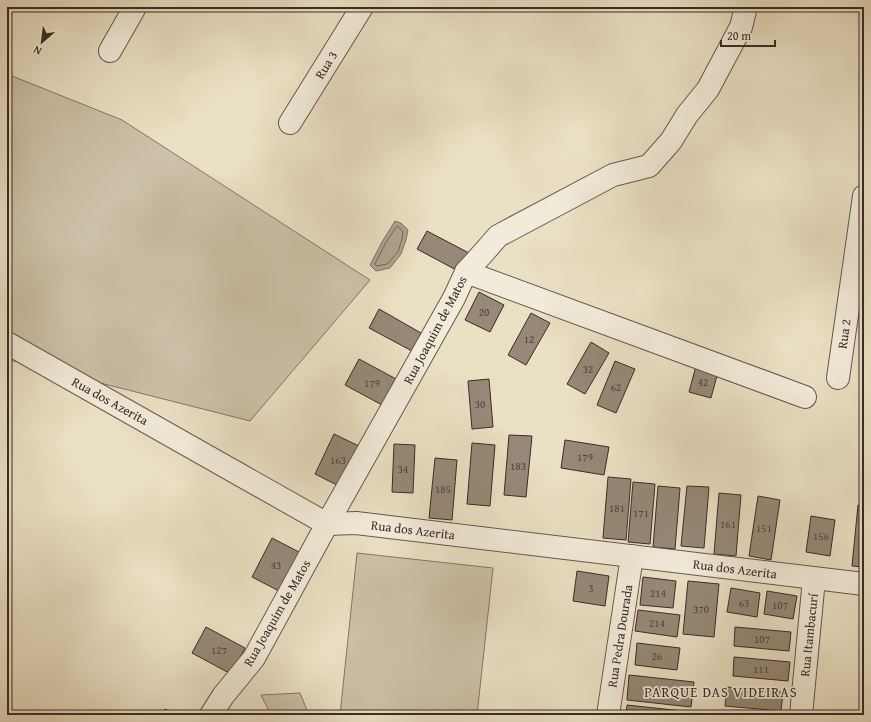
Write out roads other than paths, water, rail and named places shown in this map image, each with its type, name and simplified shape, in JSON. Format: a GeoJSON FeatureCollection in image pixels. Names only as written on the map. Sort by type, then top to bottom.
{"type":"FeatureCollection","features":[{"type":"Feature","properties":{"kind":"street"},"geometry":{"type":"LineString","coordinates":[[110,51],[135,7]]}},
{"type":"Feature","properties":{"kind":"street","name":"Rua 3"},"geometry":{"type":"LineString","coordinates":[[290,123],[362,7]]}},
{"type":"Feature","properties":{"kind":"street","name":"Rua Joaquim de Matos"},"geometry":{"type":"LineString","coordinates":[[211,715],[223,696],[254,658],[454,298],[466,272],[498,236],[613,175],[649,166],[671,142],[708,89],[741,27],[746,7]]}},
{"type":"Feature","properties":{"kind":"street","name":"Rua 2"},"geometry":{"type":"LineString","coordinates":[[838,378],[864,196]]}},
{"type":"Feature","properties":{"kind":"street"},"geometry":{"type":"LineString","coordinates":[[466,272],[805,397]]}},
{"type":"Feature","properties":{"kind":"street","name":"Rua dos Azerita"},"geometry":{"type":"LineString","coordinates":[[7,343],[328,524],[356,524],[864,584]]}},
{"type":"Feature","properties":{"kind":"street","name":"Rua Pedra Dourada"},"geometry":{"type":"LineString","coordinates":[[608,715],[632,556]]}},
{"type":"Feature","properties":{"kind":"street","name":"Rua Itambacurí"},"geometry":{"type":"LineString","coordinates":[[801,715],[814,578]]}},
{"type":"Feature","properties":{"kind":"water"},"geometry":{"type":"Polygon","coordinates":[[[395,221],[401,223],[408,230],[401,254],[390,268],[376,271],[370,265],[395,221]]]}},
{"type":"Feature","properties":{"kind":"district","name":"PARQUE DAS VIDEIRAS"},"geometry":{"type":"Point","coordinates":[721,692]}}]}
